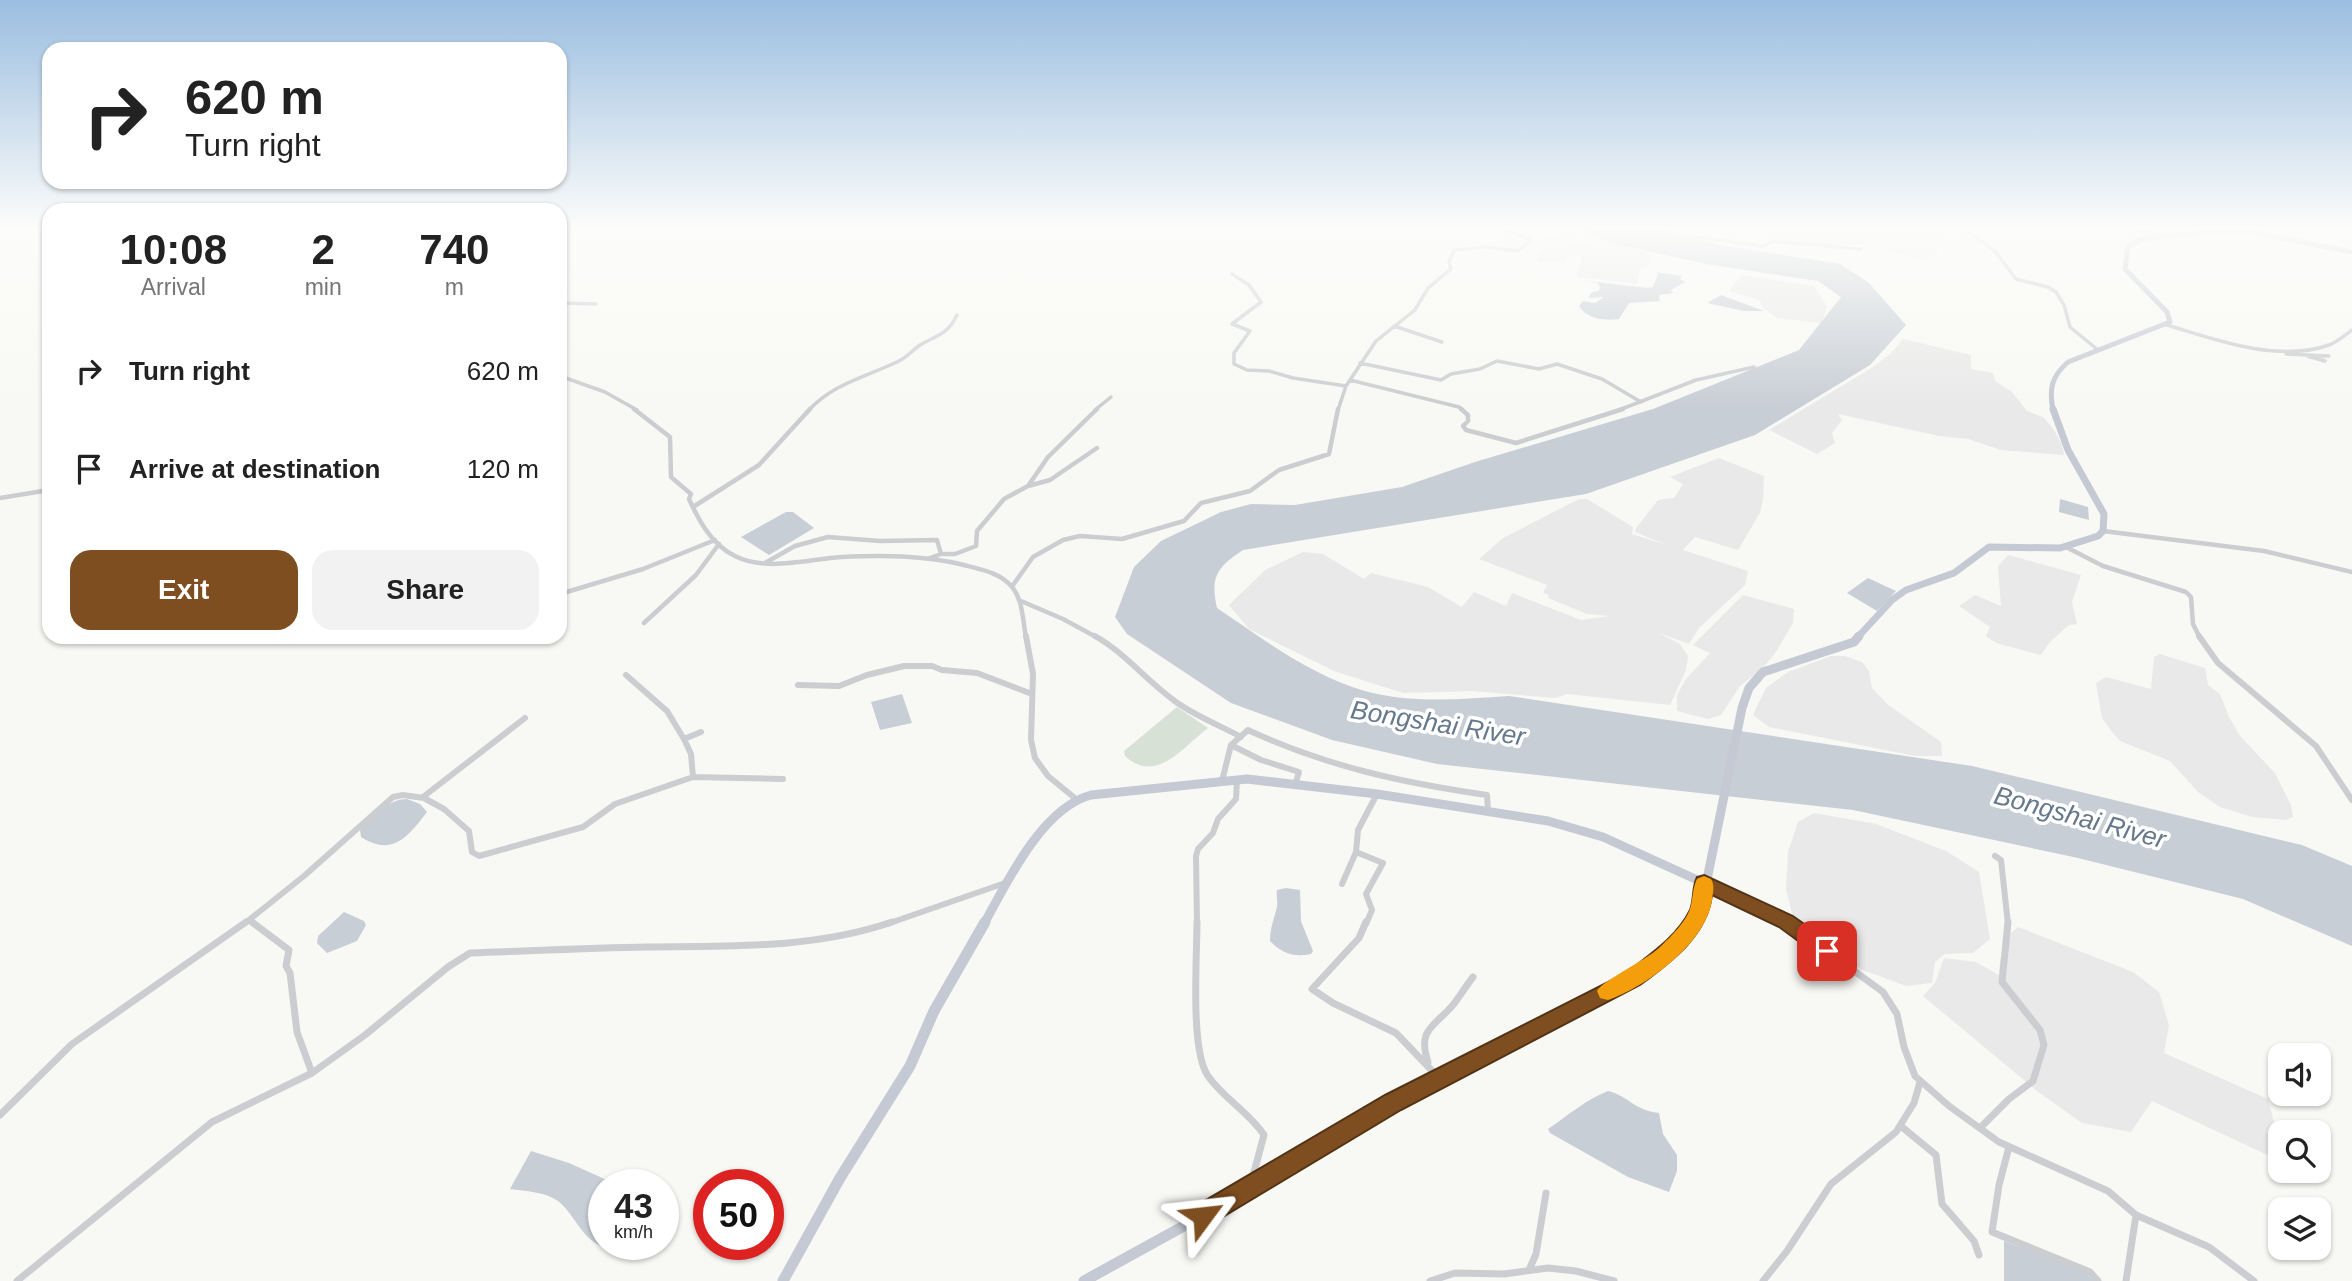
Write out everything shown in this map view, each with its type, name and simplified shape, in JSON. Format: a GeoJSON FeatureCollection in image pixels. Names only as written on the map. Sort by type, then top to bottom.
{"type":"FeatureCollection","features":[{"type":"Feature","properties":{"kind":"main road"},"geometry":{"type":"LineString","coordinates":[[1084,1281],[1439,1078],[1633,979],[1666,954],[1688,929],[1700,909],[1742,708],[1749,688],[1763,672],[1854,642],[1892,600],[1906,590],[1954,573],[1989,547],[2066,547],[2103,531],[2104,514],[2060,431],[2052,401],[2051,383],[2058,371],[2068,362],[2165,326],[2171,319],[2143,288]]}},
{"type":"Feature","properties":{"kind":"main road"},"geometry":{"type":"LineString","coordinates":[[783,1281],[839,1178],[910,1066],[934,1011],[1008,881],[1045,826],[1076,799],[1090,795],[1222,781],[1296,782],[1548,821],[1603,837],[1704,883]]}},
{"type":"Feature","properties":{"kind":"street"},"geometry":{"type":"LineString","coordinates":[[1252,288],[1261,302],[1232,324],[1250,331],[1234,353],[1234,364],[1247,370],[1269,371],[1293,378],[1346,386]]}},
{"type":"Feature","properties":{"kind":"street"},"geometry":{"type":"LineString","coordinates":[[1013,585],[1033,558],[1063,540],[1080,536],[1122,539],[1184,521],[1201,503],[1250,491],[1279,470],[1326,456],[1330,452],[1332,424],[1346,386],[1376,341],[1415,310],[1428,288]]}},
{"type":"Feature","properties":{"kind":"street"},"geometry":{"type":"LineString","coordinates":[[2049,288],[2056,292],[2064,305],[2070,327],[2098,350]]}},
{"type":"Feature","properties":{"kind":"street"},"geometry":{"type":"LineString","coordinates":[[567,303],[596,304]]}},
{"type":"Feature","properties":{"kind":"street"},"geometry":{"type":"LineString","coordinates":[[693,507],[759,465],[821,397],[842,384],[902,359],[917,347],[950,329],[957,315]]}},
{"type":"Feature","properties":{"kind":"street"},"geometry":{"type":"LineString","coordinates":[[1394,326],[1442,342]]}},
{"type":"Feature","properties":{"kind":"street"},"geometry":{"type":"LineString","coordinates":[[2165,326],[2325,361]]}},
{"type":"Feature","properties":{"kind":"street"},"geometry":{"type":"LineString","coordinates":[[2249,346],[2302,350],[2330,345],[2352,330]]}},
{"type":"Feature","properties":{"kind":"street"},"geometry":{"type":"LineString","coordinates":[[2307,356],[2329,356]]}},
{"type":"Feature","properties":{"kind":"street"},"geometry":{"type":"LineString","coordinates":[[1360,363],[1441,380],[1456,373],[1480,369],[1497,361],[1539,369],[1557,364],[1602,379],[1641,402]]}},
{"type":"Feature","properties":{"kind":"street"},"geometry":{"type":"LineString","coordinates":[[1350,380],[1459,407],[1468,415],[1468,421],[1463,426],[1466,430],[1516,443],[1641,402],[1696,380],[1754,367]]}},
{"type":"Feature","properties":{"kind":"street"},"geometry":{"type":"LineString","coordinates":[[567,378],[593,384],[608,392],[670,437],[671,477],[691,494],[689,499],[693,507],[727,552],[743,559],[765,563],[844,558],[925,559],[972,566],[1013,585],[1021,601],[1034,677],[1034,757],[1054,783],[1076,799]]}},
{"type":"Feature","properties":{"kind":"street"},"geometry":{"type":"LineString","coordinates":[[1028,486],[1048,457],[1111,397]]}},
{"type":"Feature","properties":{"kind":"street"},"geometry":{"type":"LineString","coordinates":[[925,559],[941,554],[955,554],[976,546],[975,537],[984,521],[1004,499],[1028,486],[1050,480],[1097,448]]}},
{"type":"Feature","properties":{"kind":"street"},"geometry":{"type":"LineString","coordinates":[[0,498],[42,491]]}},
{"type":"Feature","properties":{"kind":"street"},"geometry":{"type":"LineString","coordinates":[[2103,531],[2264,551],[2352,572]]}},
{"type":"Feature","properties":{"kind":"street"},"geometry":{"type":"LineString","coordinates":[[765,563],[785,548],[832,536],[871,541],[924,537],[937,540],[941,554]]}},
{"type":"Feature","properties":{"kind":"street"},"geometry":{"type":"LineString","coordinates":[[567,592],[643,569],[717,542]]}},
{"type":"Feature","properties":{"kind":"street"},"geometry":{"type":"LineString","coordinates":[[644,623],[713,555],[717,542]]}},
{"type":"Feature","properties":{"kind":"street"},"geometry":{"type":"LineString","coordinates":[[2066,547],[2103,566],[2186,592],[2191,597],[2192,619],[2200,638],[2218,663],[2316,746],[2352,800]]}},
{"type":"Feature","properties":{"kind":"street"},"geometry":{"type":"LineString","coordinates":[[1021,601],[1063,619],[1110,645],[1125,656],[1134,669],[1180,705],[1241,737]]}},
{"type":"Feature","properties":{"kind":"street"},"geometry":{"type":"LineString","coordinates":[[799,685],[839,686],[867,675],[904,666],[932,666],[942,670],[977,673],[1032,694]]}},
{"type":"Feature","properties":{"kind":"street"},"geometry":{"type":"LineString","coordinates":[[626,675],[665,708],[680,727],[691,754],[692,777]]}},
{"type":"Feature","properties":{"kind":"street"},"geometry":{"type":"LineString","coordinates":[[423,797],[525,719]]}},
{"type":"Feature","properties":{"kind":"street"},"geometry":{"type":"LineString","coordinates":[[1222,781],[1231,746],[1248,730],[1303,755],[1396,782],[1487,795],[1488,810]]}},
{"type":"Feature","properties":{"kind":"street"},"geometry":{"type":"LineString","coordinates":[[684,739],[701,732]]}},
{"type":"Feature","properties":{"kind":"street"},"geometry":{"type":"LineString","coordinates":[[1231,746],[1261,760],[1299,772],[1296,782]]}},
{"type":"Feature","properties":{"kind":"street"},"geometry":{"type":"LineString","coordinates":[[0,1115],[72,1044],[249,920],[331,854],[379,807],[401,794],[423,797],[469,831],[472,852],[479,856],[583,827],[615,804],[692,777],[783,779]]}},
{"type":"Feature","properties":{"kind":"street"},"geometry":{"type":"LineString","coordinates":[[1237,780],[1236,799],[1218,819],[1213,833],[1198,849],[1196,856],[1198,1052],[1200,1064],[1208,1078],[1233,1098],[1264,1135],[1253,1176],[1255,1185]]}},
{"type":"Feature","properties":{"kind":"street"},"geometry":{"type":"LineString","coordinates":[[1342,884],[1356,852],[1358,830],[1377,794]]}},
{"type":"Feature","properties":{"kind":"street"},"geometry":{"type":"LineString","coordinates":[[1356,852],[1382,862],[1366,894],[1372,910],[1359,938],[1312,989],[1333,1003],[1396,1033],[1439,1078]]}},
{"type":"Feature","properties":{"kind":"street"},"geometry":{"type":"LineString","coordinates":[[1980,1128],[2009,1099],[2033,1081],[2044,1045],[2040,1030],[2002,982],[2009,914],[2001,860],[1995,856]]}},
{"type":"Feature","properties":{"kind":"street"},"geometry":{"type":"LineString","coordinates":[[17,1281],[219,1117],[245,1102],[293,1084],[312,1073],[413,996],[446,966],[470,953],[646,947],[751,947],[846,936],[885,925],[1008,881]]}},
{"type":"Feature","properties":{"kind":"street"},"geometry":{"type":"LineString","coordinates":[[1704,883],[1786,921],[1883,992],[1897,1014],[1904,1047],[1915,1076],[1980,1128],[2009,1147],[2108,1191],[2136,1215],[2209,1247],[2254,1281]]}},
{"type":"Feature","properties":{"kind":"street"},"geometry":{"type":"LineString","coordinates":[[249,920],[289,950],[286,966],[290,973],[297,1032],[312,1073]]}},
{"type":"Feature","properties":{"kind":"street"},"geometry":{"type":"LineString","coordinates":[[1430,1068],[1423,1043],[1426,1030],[1449,1009],[1473,977]]}},
{"type":"Feature","properties":{"kind":"street"},"geometry":{"type":"LineString","coordinates":[[1763,1281],[1788,1249],[1811,1210],[1830,1185],[1850,1166],[1895,1135],[1902,1127],[1914,1107],[1920,1082]]}},
{"type":"Feature","properties":{"kind":"street"},"geometry":{"type":"LineString","coordinates":[[1902,1127],[1936,1154],[1941,1201],[1946,1212],[1975,1241],[1979,1255]]}},
{"type":"Feature","properties":{"kind":"street"},"geometry":{"type":"LineString","coordinates":[[2009,1147],[1999,1185],[1992,1232],[2090,1272],[2098,1281]]}},
{"type":"Feature","properties":{"kind":"street"},"geometry":{"type":"LineString","coordinates":[[1529,1270],[1536,1254],[1546,1193]]}},
{"type":"Feature","properties":{"kind":"street"},"geometry":{"type":"LineString","coordinates":[[2126,1281],[2136,1215]]}},
{"type":"Feature","properties":{"kind":"street"},"geometry":{"type":"LineString","coordinates":[[1430,1281],[1439,1276],[1467,1270],[1501,1274],[1570,1269],[1614,1281]]}},
{"type":"Feature","properties":{"kind":"shaded area"},"geometry":{"type":"Polygon","coordinates":[[[1731,288],[1815,288],[1827,306],[1822,323],[1777,318],[1762,307],[1760,300],[1729,291],[1731,288]]]}},
{"type":"Feature","properties":{"kind":"shaded area"},"geometry":{"type":"Polygon","coordinates":[[[1903,339],[1971,355],[1971,369],[1993,373],[1995,381],[2012,392],[2027,411],[2043,417],[2054,430],[2064,455],[2001,450],[1968,439],[1939,436],[1838,414],[1842,420],[1832,433],[1835,443],[1817,454],[1769,430],[1873,367],[1903,339]]]}},
{"type":"Feature","properties":{"kind":"shaded area"},"geometry":{"type":"Polygon","coordinates":[[[1719,458],[1764,476],[1763,499],[1760,513],[1738,550],[1695,537],[1683,550],[1748,571],[1745,585],[1699,628],[1689,644],[1659,633],[1680,644],[1688,656],[1686,670],[1670,705],[1567,694],[1555,698],[1472,691],[1403,693],[1334,671],[1249,629],[1229,605],[1265,570],[1303,552],[1323,554],[1364,579],[1371,573],[1428,587],[1462,607],[1474,592],[1506,606],[1512,593],[1581,620],[1610,616],[1587,614],[1548,598],[1549,595],[1543,593],[1547,585],[1479,559],[1503,538],[1579,499],[1587,499],[1633,527],[1632,534],[1667,545],[1635,532],[1636,528],[1658,500],[1674,498],[1683,484],[1670,477],[1719,458]]]}},
{"type":"Feature","properties":{"kind":"shaded area"},"geometry":{"type":"Polygon","coordinates":[[[2008,555],[2081,575],[2072,602],[2077,624],[2069,625],[2050,642],[2041,655],[1996,643],[1986,636],[1990,627],[1959,606],[1975,595],[2001,606],[1998,566],[2008,555]]]}},
{"type":"Feature","properties":{"kind":"shaded area"},"geometry":{"type":"Polygon","coordinates":[[[1743,595],[1794,609],[1793,623],[1776,652],[1763,668],[1740,686],[1721,715],[1708,719],[1677,711],[1677,695],[1686,679],[1710,653],[1693,645],[1743,595]]]}},
{"type":"Feature","properties":{"kind":"shaded area"},"geometry":{"type":"Polygon","coordinates":[[[2160,654],[2205,668],[2208,685],[2220,694],[2240,736],[2275,773],[2291,805],[2293,817],[2286,820],[2252,817],[2220,807],[2198,792],[2170,761],[2120,741],[2112,732],[2102,718],[2096,683],[2106,677],[2151,689],[2154,657],[2160,654]]]}},
{"type":"Feature","properties":{"kind":"shaded area"},"geometry":{"type":"Polygon","coordinates":[[[1831,656],[1845,656],[1862,662],[1869,671],[1872,688],[1887,704],[1941,742],[1942,756],[1915,756],[1769,727],[1753,715],[1766,688],[1788,672],[1831,656]]]}},
{"type":"Feature","properties":{"kind":"shaded area"},"geometry":{"type":"Polygon","coordinates":[[[1177,707],[1208,728],[1179,753],[1158,765],[1148,767],[1136,764],[1125,756],[1124,751],[1177,707]]]}},
{"type":"Feature","properties":{"kind":"shaded area"},"geometry":{"type":"Polygon","coordinates":[[[1814,813],[1876,824],[1946,851],[1979,872],[1990,939],[1973,953],[1945,954],[1935,962],[1932,983],[1906,986],[1863,970],[1812,940],[1795,926],[1786,889],[1788,852],[1798,822],[1814,813]]]}},
{"type":"Feature","properties":{"kind":"shaded area"},"geometry":{"type":"Polygon","coordinates":[[[2018,927],[2133,972],[2159,992],[2169,1025],[2164,1053],[2268,1099],[2273,1120],[2268,1120],[2268,1155],[2152,1101],[2131,1132],[2082,1123],[2037,1091],[1923,996],[1935,983],[1944,958],[1976,962],[1999,975],[2000,961],[2010,934],[2018,927]]]}},
{"type":"Feature","properties":{"kind":"water"},"geometry":{"type":"Polygon","coordinates":[[[1600,288],[1675,288],[1671,290],[1673,293],[1659,295],[1660,301],[1629,303],[1619,319],[1596,318],[1579,306],[1583,301],[1595,303],[1604,297],[1588,298],[1600,288]]]}},
{"type":"Feature","properties":{"kind":"water","name":"Bongshai River"},"geometry":{"type":"Polygon","coordinates":[[[1828,288],[1873,288],[1906,325],[1870,365],[1755,435],[1586,494],[1243,550],[1227,562],[1218,574],[1214,588],[1217,608],[1306,666],[1345,684],[1382,695],[1437,700],[1509,696],[1972,766],[2302,845],[2352,866],[2352,946],[2243,899],[2078,858],[1853,810],[1437,764],[1332,740],[1231,703],[1127,634],[1115,617],[1134,567],[1161,541],[1221,512],[1251,504],[1295,505],[1402,487],[1475,462],[1653,409],[1799,350],[1841,297],[1828,288]]]}},
{"type":"Feature","properties":{"kind":"water"},"geometry":{"type":"Polygon","coordinates":[[[1721,295],[1764,311],[1744,311],[1707,303],[1721,295]]]}},
{"type":"Feature","properties":{"kind":"water"},"geometry":{"type":"Polygon","coordinates":[[[2060,499],[2088,507],[2089,520],[2059,512],[2060,499]]]}},
{"type":"Feature","properties":{"kind":"water"},"geometry":{"type":"Polygon","coordinates":[[[786,512],[793,512],[814,528],[769,555],[741,537],[786,512]]]}},
{"type":"Feature","properties":{"kind":"water"},"geometry":{"type":"Polygon","coordinates":[[[1868,578],[1896,591],[1877,611],[1847,593],[1868,578]]]}},
{"type":"Feature","properties":{"kind":"water"},"geometry":{"type":"Polygon","coordinates":[[[902,694],[912,723],[880,730],[871,702],[902,694]]]}},
{"type":"Feature","properties":{"kind":"water"},"geometry":{"type":"Polygon","coordinates":[[[407,799],[420,804],[427,812],[406,836],[382,845],[361,837],[360,830],[381,810],[393,802],[407,799]]]}},
{"type":"Feature","properties":{"kind":"water"},"geometry":{"type":"Polygon","coordinates":[[[1277,890],[1300,890],[1301,921],[1313,951],[1311,954],[1289,954],[1270,941],[1277,907],[1277,890]]]}},
{"type":"Feature","properties":{"kind":"water"},"geometry":{"type":"Polygon","coordinates":[[[344,912],[364,921],[366,925],[357,941],[327,953],[317,943],[318,936],[344,912]]]}},
{"type":"Feature","properties":{"kind":"water"},"geometry":{"type":"Polygon","coordinates":[[[1608,1091],[1643,1109],[1659,1113],[1663,1134],[1677,1155],[1677,1171],[1669,1192],[1628,1177],[1550,1133],[1548,1129],[1585,1103],[1608,1091]]]}},
{"type":"Feature","properties":{"kind":"water"},"geometry":{"type":"Polygon","coordinates":[[[531,1151],[588,1172],[588,1236],[558,1201],[535,1192],[510,1189],[531,1151]]]}},
{"type":"Feature","properties":{"kind":"water"},"geometry":{"type":"Polygon","coordinates":[[[2004,1241],[2083,1271],[2095,1281],[2004,1281],[2004,1241]]]}},
{"type":"Feature","properties":{"kind":"slow traffic"},"geometry":{"type":"LineString","coordinates":[[1608,991],[1633,979],[1666,954],[1688,929],[1700,909],[1704,884]]}},
{"type":"Feature","properties":{"kind":"route"},"geometry":{"type":"LineString","coordinates":[[1203,1216],[1393,1102],[1633,979],[1666,954],[1688,929],[1700,909],[1704,883],[1786,921],[1827,951]]}}]}
